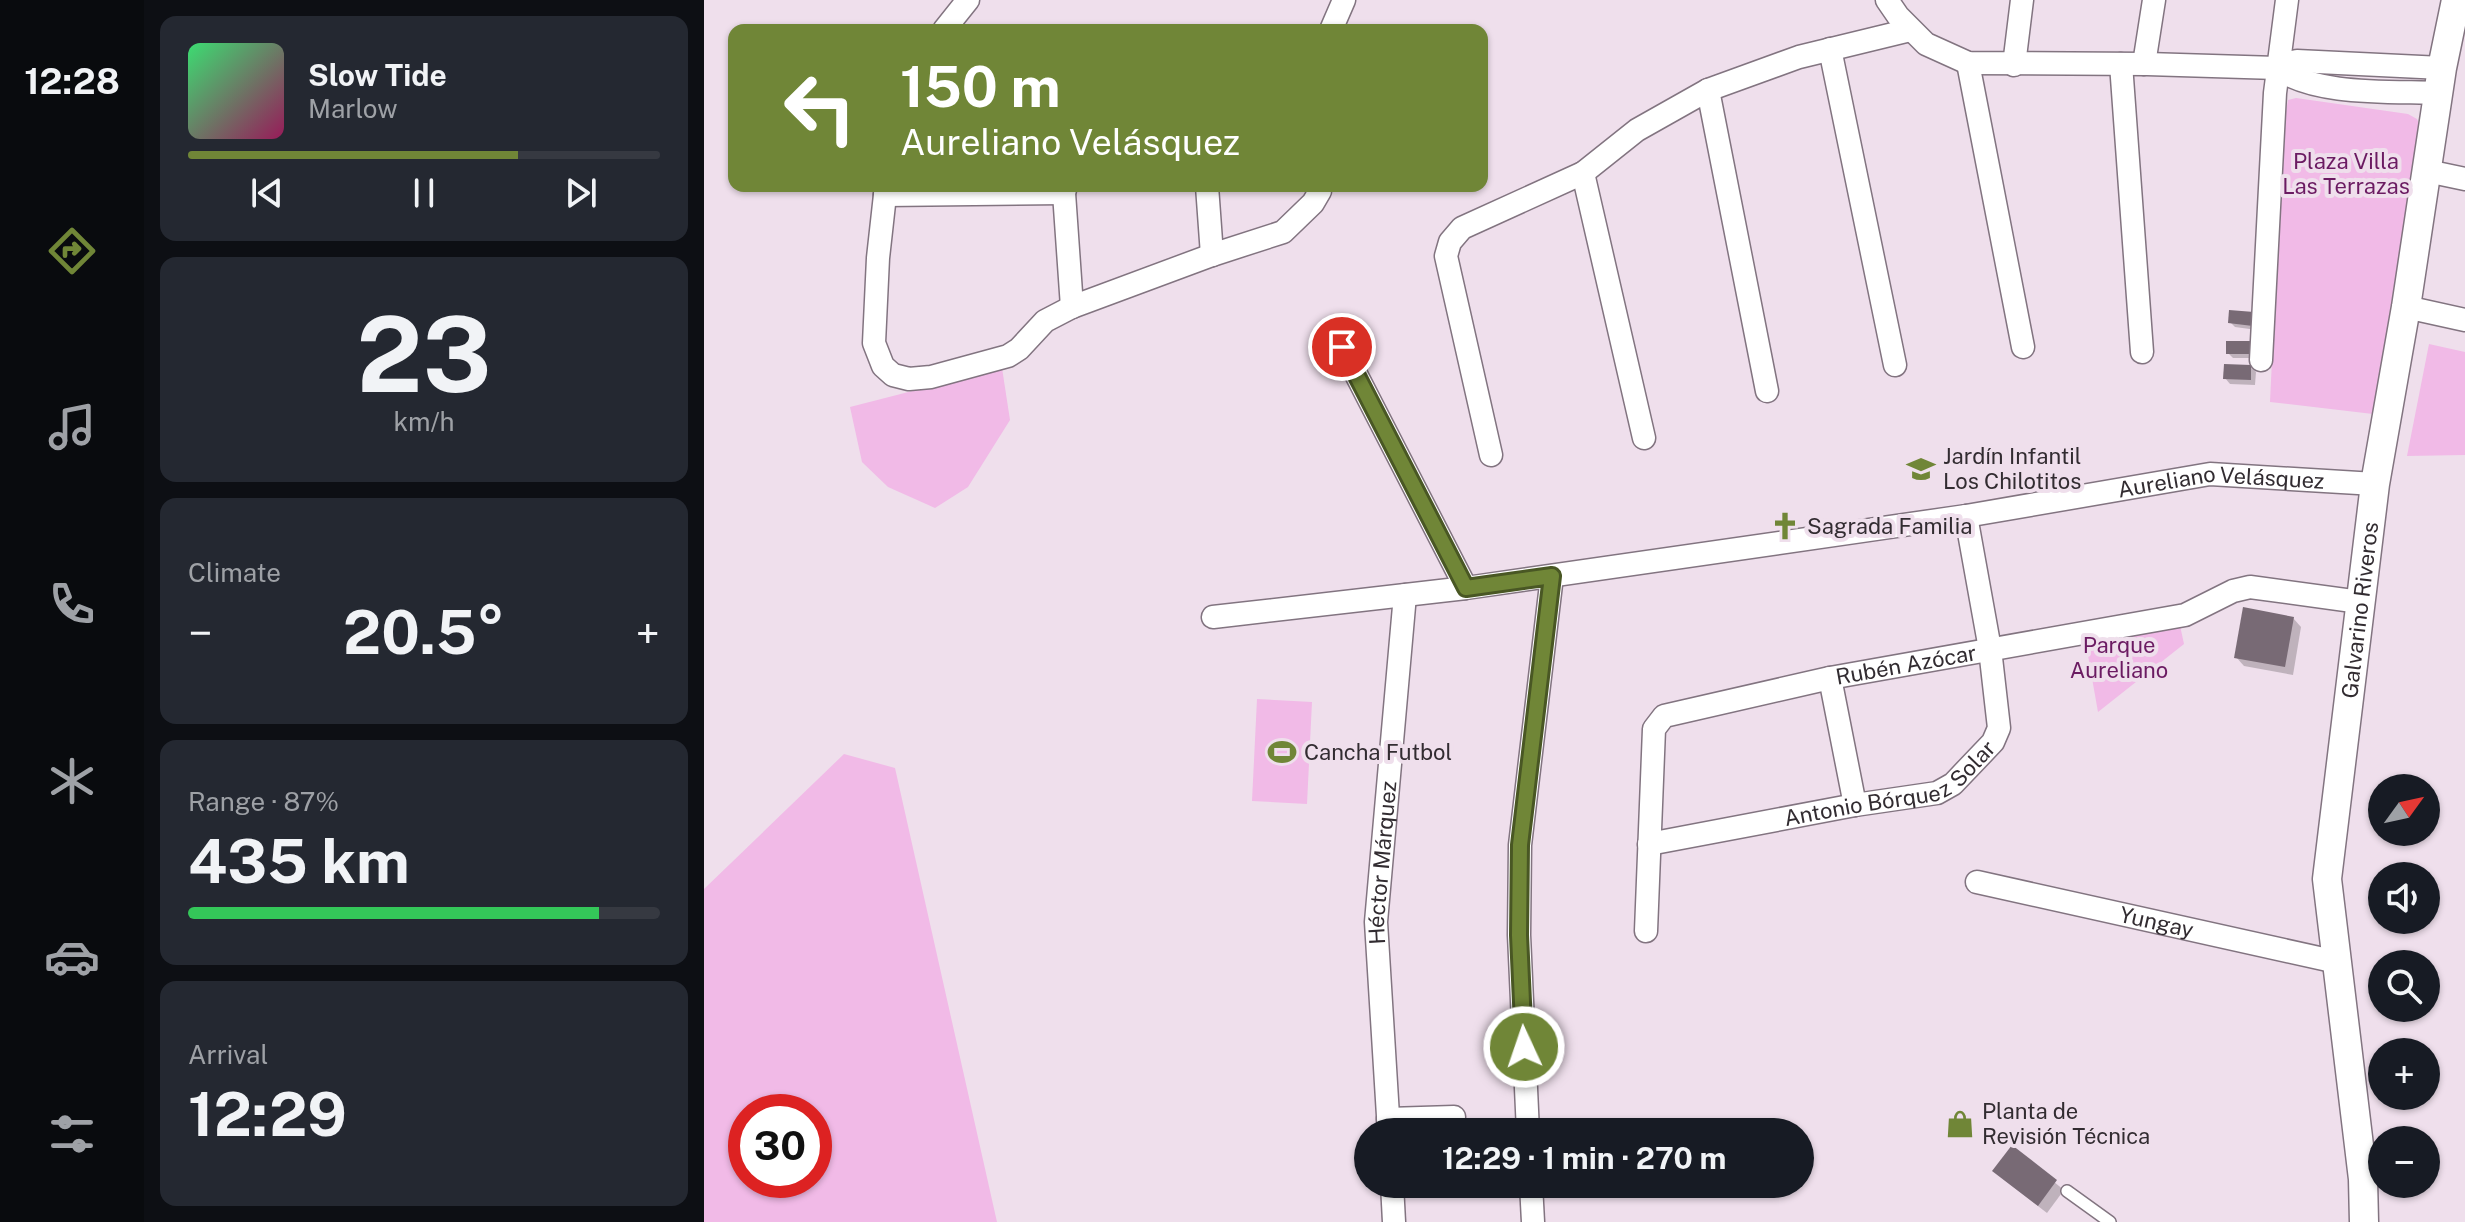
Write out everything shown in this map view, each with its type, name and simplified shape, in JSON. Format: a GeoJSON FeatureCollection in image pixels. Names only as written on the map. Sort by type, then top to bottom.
{"type":"FeatureCollection","features":[{"type":"Feature","properties":{"kind":"street"},"geometry":{"type":"LineString","coordinates":[[949,24],[968,0]]}},
{"type":"Feature","properties":{"kind":"street"},"geometry":{"type":"LineString","coordinates":[[1334,24],[1344,0]]}},
{"type":"Feature","properties":{"kind":"street"},"geometry":{"type":"LineString","coordinates":[[1887,0],[1910,30],[1934,49],[1968,63],[2277,68],[2299,81],[2346,88],[2441,81]]}},
{"type":"Feature","properties":{"kind":"street"},"geometry":{"type":"LineString","coordinates":[[2014,65],[2022,0]]}},
{"type":"Feature","properties":{"kind":"street"},"geometry":{"type":"LineString","coordinates":[[2142,352],[2132,64],[2154,0]]}},
{"type":"Feature","properties":{"kind":"street"},"geometry":{"type":"LineString","coordinates":[[2261,360],[2277,68],[2287,0]]}},
{"type":"Feature","properties":{"kind":"street","name":"Galvarino Riveros"},"geometry":{"type":"LineString","coordinates":[[2364,1222],[2363,1179],[2327,879],[2375,484],[2456,0]]}},
{"type":"Feature","properties":{"kind":"street"},"geometry":{"type":"LineString","coordinates":[[1491,455],[1446,256],[1454,235],[1462,228],[1583,173],[1637,130],[1708,90],[1773,65],[1910,30]]}},
{"type":"Feature","properties":{"kind":"street"},"geometry":{"type":"LineString","coordinates":[[1830,49],[1895,365]]}},
{"type":"Feature","properties":{"kind":"street"},"geometry":{"type":"LineString","coordinates":[[1968,63],[2023,347]]}},
{"type":"Feature","properties":{"kind":"street"},"geometry":{"type":"LineString","coordinates":[[1708,90],[1767,391]]}},
{"type":"Feature","properties":{"kind":"street"},"geometry":{"type":"LineString","coordinates":[[2427,171],[2465,179]]}},
{"type":"Feature","properties":{"kind":"street"},"geometry":{"type":"LineString","coordinates":[[1583,173],[1644,438]]}},
{"type":"Feature","properties":{"kind":"street"},"geometry":{"type":"LineString","coordinates":[[886,192],[874,343],[883,366],[893,375],[909,379],[931,377],[1008,356],[1019,349],[1045,321],[1072,307],[1283,232],[1313,203],[1319,192]]}},
{"type":"Feature","properties":{"kind":"street"},"geometry":{"type":"LineString","coordinates":[[1065,192],[1072,307]]}},
{"type":"Feature","properties":{"kind":"street"},"geometry":{"type":"LineString","coordinates":[[1207,192],[1212,255]]}},
{"type":"Feature","properties":{"kind":"street"},"geometry":{"type":"LineString","coordinates":[[2406,307],[2465,320]]}},
{"type":"Feature","properties":{"kind":"street"},"geometry":{"type":"LineString","coordinates":[[1342,347],[1466,588]]}},
{"type":"Feature","properties":{"kind":"street","name":"Aureliano Velásquez"},"geometry":{"type":"LineString","coordinates":[[1213,617],[1552,576],[1966,516],[2210,474],[2375,484]]}},
{"type":"Feature","properties":{"kind":"street","name":"Antonio Bórquez Solar"},"geometry":{"type":"LineString","coordinates":[[1649,844],[1855,805],[1937,793],[1953,784],[1993,742],[1999,728],[1990,649],[1966,516]]}},
{"type":"Feature","properties":{"kind":"street"},"geometry":{"type":"LineString","coordinates":[[1527,1118],[1519,935],[1520,845],[1552,576]]}},
{"type":"Feature","properties":{"kind":"street","name":"Rubén Azócar"},"geometry":{"type":"LineString","coordinates":[[1646,931],[1654,729],[1664,716],[1830,678],[2185,615],[2233,591],[2250,587],[2360,602]]}},
{"type":"Feature","properties":{"kind":"street","name":"Héctor Márquez"},"geometry":{"type":"LineString","coordinates":[[1388,1118],[1376,922],[1405,595]]}},
{"type":"Feature","properties":{"kind":"street"},"geometry":{"type":"LineString","coordinates":[[1830,678],[1855,805]]}},
{"type":"Feature","properties":{"kind":"street","name":"Yungay"},"geometry":{"type":"LineString","coordinates":[[1977,882],[2337,962]]}},
{"type":"Feature","properties":{"kind":"street"},"geometry":{"type":"LineString","coordinates":[[1447,1118],[1454,1117]]}},
{"type":"Feature","properties":{"kind":"street"},"geometry":{"type":"LineString","coordinates":[[1393,1198],[1394,1222]]}},
{"type":"Feature","properties":{"kind":"street"},"geometry":{"type":"LineString","coordinates":[[1532,1198],[1533,1222]]}},
{"type":"Feature","properties":{"kind":"lane"},"geometry":{"type":"LineString","coordinates":[[2067,1191],[2110,1222]]}},
{"type":"Feature","properties":{"kind":"green space","name":"Plaza Villa Las Terrazas"},"geometry":{"type":"Polygon","coordinates":[[[2296,98],[2408,114],[2417,119],[2420,126],[2373,414],[2270,402],[2283,128],[2288,100],[2296,98]]]}},
{"type":"Feature","properties":{"kind":"green space"},"geometry":{"type":"Polygon","coordinates":[[[2429,344],[2465,352],[2465,455],[2407,456],[2429,344]]]}},
{"type":"Feature","properties":{"kind":"green space"},"geometry":{"type":"Polygon","coordinates":[[[1002,368],[1010,420],[968,487],[935,508],[888,487],[862,462],[850,407],[1002,368]]]}},
{"type":"Feature","properties":{"kind":"green space","name":"Parque Aureliano"},"geometry":{"type":"Polygon","coordinates":[[[2178,616],[2184,644],[2098,712],[2084,633],[2178,616]]]}},
{"type":"Feature","properties":{"kind":"green space","name":"Cancha Futbol"},"geometry":{"type":"Polygon","coordinates":[[[1257,699],[1312,702],[1307,804],[1252,801],[1257,699]]]}},
{"type":"Feature","properties":{"kind":"green space"},"geometry":{"type":"Polygon","coordinates":[[[844,754],[895,768],[997,1222],[704,1222],[704,889],[844,754]]]}},
{"type":"Feature","properties":{"kind":"building"},"geometry":{"type":"Polygon","coordinates":[[[2229,310],[2254,312],[2253,326],[2228,323],[2229,310]]]}},
{"type":"Feature","properties":{"kind":"building"},"geometry":{"type":"Polygon","coordinates":[[[2226,341],[2250,341],[2250,354],[2226,354],[2226,341]]]}},
{"type":"Feature","properties":{"kind":"building"},"geometry":{"type":"Polygon","coordinates":[[[2224,364],[2251,365],[2251,380],[2223,379],[2224,364]]]}},
{"type":"Feature","properties":{"kind":"building"},"geometry":{"type":"Polygon","coordinates":[[[2243,607],[2294,617],[2285,667],[2234,658],[2243,607]]]}},
{"type":"Feature","properties":{"kind":"building"},"geometry":{"type":"Polygon","coordinates":[[[2012,1145],[2057,1180],[2038,1206],[1992,1171],[2012,1145]]]}},
{"type":"Feature","properties":{"kind":"place","name":"Jardín Infantil Los Chilotitos"},"geometry":{"type":"Point","coordinates":[1921,469]}},
{"type":"Feature","properties":{"kind":"place","name":"Sagrada Familia"},"geometry":{"type":"Point","coordinates":[1785,526]}},
{"type":"Feature","properties":{"kind":"place","name":"Cancha Futbol"},"geometry":{"type":"Point","coordinates":[1282,752]}},
{"type":"Feature","properties":{"kind":"place","name":"Planta de Revisión Técnica"},"geometry":{"type":"Point","coordinates":[1960,1124]}},
{"type":"Feature","properties":{"kind":"route"},"geometry":{"type":"LineString","coordinates":[[1342,347],[1466,588],[1552,576],[1520,845],[1519,935],[1524,1047]]}}]}
